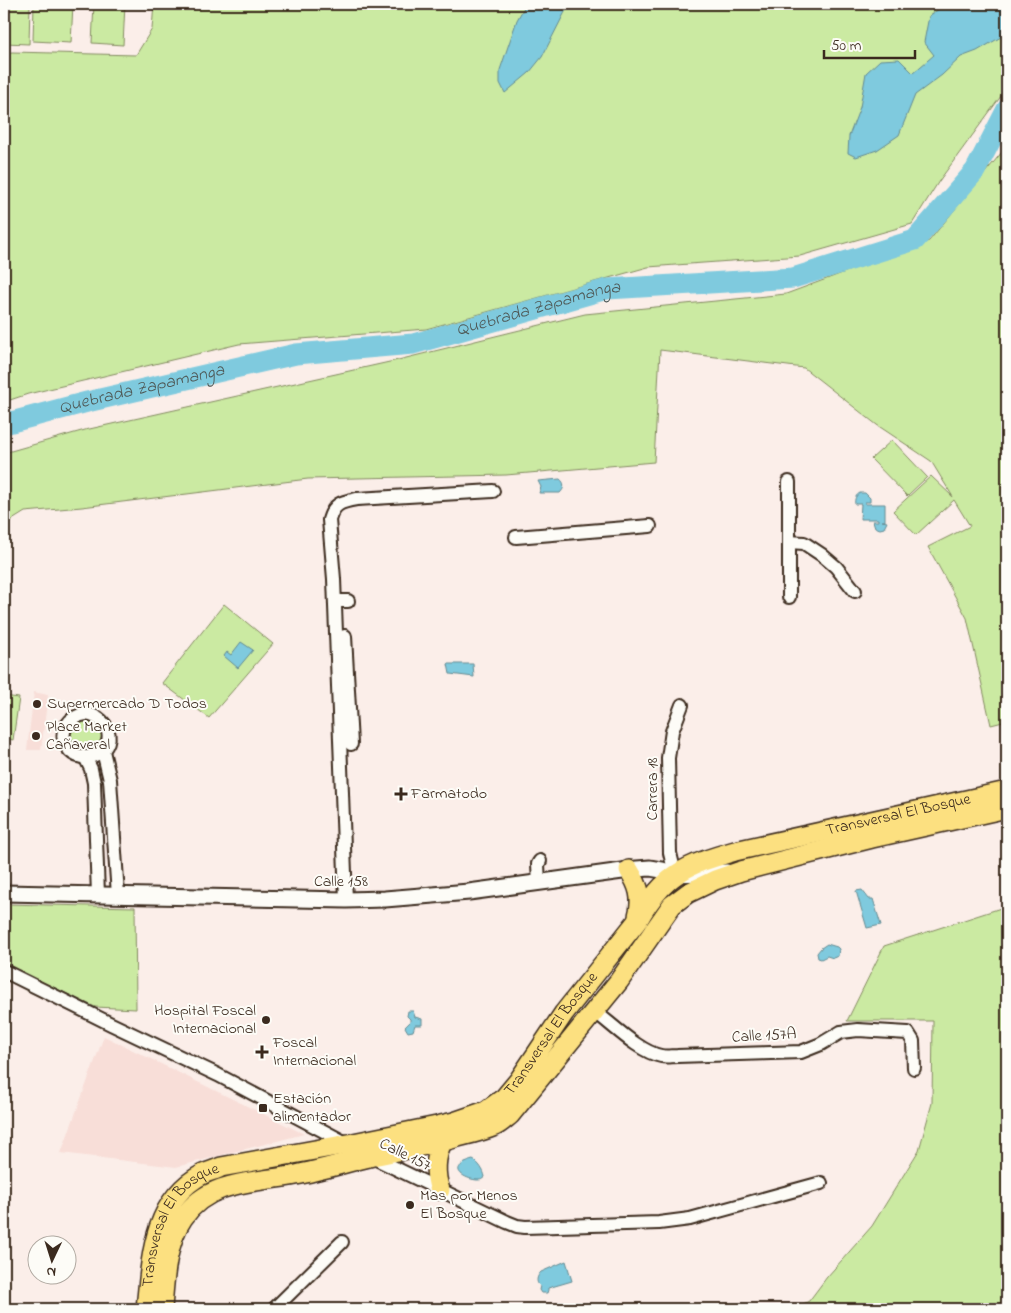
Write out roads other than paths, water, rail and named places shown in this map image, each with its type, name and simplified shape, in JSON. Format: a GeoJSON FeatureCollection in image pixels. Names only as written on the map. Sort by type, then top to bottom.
{"type":"FeatureCollection","features":[{"type":"Feature","properties":{"kind":"main road","name":"Transversal El Bosque"},"geometry":{"type":"LineString","coordinates":[[146,1309],[148,1282],[162,1218],[177,1195],[187,1185],[204,1174],[221,1167],[348,1144],[454,1122],[486,1112],[504,1098],[519,1080],[564,1012],[638,920],[655,894],[676,874],[690,866],[735,851],[1007,791]]}},
{"type":"Feature","properties":{"kind":"main road","name":"Transversal El Bosque"},"geometry":{"type":"LineString","coordinates":[[162,1309],[170,1248],[174,1233],[182,1218],[200,1200],[238,1183],[293,1176],[442,1142],[497,1125],[510,1115],[619,981],[672,905],[688,893],[715,880],[741,872],[872,838],[1007,808]]}},
{"type":"Feature","properties":{"kind":"main road"},"geometry":{"type":"LineString","coordinates":[[628,870],[636,881],[640,894],[638,920]]}},
{"type":"Feature","properties":{"kind":"main road"},"geometry":{"type":"LineString","coordinates":[[440,1190],[435,1170],[436,1159],[442,1142]]}},
{"type":"Feature","properties":{"kind":"street"},"geometry":{"type":"LineString","coordinates":[[788,482],[789,597]]}},
{"type":"Feature","properties":{"kind":"street"},"geometry":{"type":"LineString","coordinates":[[351,744],[340,579],[329,520],[334,507],[345,501],[370,498],[493,491]]}},
{"type":"Feature","properties":{"kind":"street"},"geometry":{"type":"LineString","coordinates":[[516,537],[650,526]]}},
{"type":"Feature","properties":{"kind":"street"},"geometry":{"type":"LineString","coordinates":[[789,542],[804,543],[822,554],[836,567],[855,592]]}},
{"type":"Feature","properties":{"kind":"street"},"geometry":{"type":"LineString","coordinates":[[342,601],[346,900]]}},
{"type":"Feature","properties":{"kind":"street","name":"Carrera 18"},"geometry":{"type":"LineString","coordinates":[[676,874],[670,853],[673,811],[668,758],[672,731],[682,705]]}},
{"type":"Feature","properties":{"kind":"street"},"geometry":{"type":"LineString","coordinates":[[103,751],[85,757],[72,753],[67,748],[63,735],[68,722],[79,715],[92,715],[103,723],[109,733],[109,738],[103,751],[110,780],[118,895]]}},
{"type":"Feature","properties":{"kind":"street"},"geometry":{"type":"LineString","coordinates":[[85,757],[94,783],[98,895]]}},
{"type":"Feature","properties":{"kind":"street"},"geometry":{"type":"LineString","coordinates":[[540,861],[538,864],[540,883]]}},
{"type":"Feature","properties":{"kind":"street","name":"Calle 158"},"geometry":{"type":"LineString","coordinates":[[4,893],[346,900],[406,898],[469,892],[650,868],[676,874],[741,872]]}},
{"type":"Feature","properties":{"kind":"street"},"geometry":{"type":"LineString","coordinates":[[672,905],[677,890],[676,874]]}},
{"type":"Feature","properties":{"kind":"street","name":"Calle 157"},"geometry":{"type":"LineString","coordinates":[[4,971],[218,1075],[372,1157],[517,1226],[659,1223],[690,1219],[821,1182]]}},
{"type":"Feature","properties":{"kind":"street","name":"Calle 157A"},"geometry":{"type":"LineString","coordinates":[[594,1011],[632,1041],[660,1056],[801,1052],[821,1044],[841,1032],[858,1030],[908,1033],[913,1041],[914,1068]]}},
{"type":"Feature","properties":{"kind":"street"},"geometry":{"type":"LineString","coordinates":[[274,1309],[342,1242]]}},
{"type":"Feature","properties":{"kind":"water"},"geometry":{"type":"Polygon","coordinates":[[[526,4],[569,4],[542,57],[529,73],[505,93],[500,83],[500,70],[517,20],[526,4]]]}},
{"type":"Feature","properties":{"kind":"water"},"geometry":{"type":"Polygon","coordinates":[[[946,4],[1007,4],[1007,24],[1001,37],[977,51],[961,57],[942,75],[915,95],[899,135],[877,150],[856,157],[848,153],[849,136],[860,107],[866,73],[880,60],[899,59],[913,73],[934,55],[924,42],[929,16],[946,4]]]}},
{"type":"Feature","properties":{"kind":"water"},"geometry":{"type":"Polygon","coordinates":[[[560,479],[564,486],[560,493],[539,493],[541,487],[538,481],[560,479]]]}},
{"type":"Feature","properties":{"kind":"water"},"geometry":{"type":"Polygon","coordinates":[[[865,493],[870,498],[870,502],[865,502],[865,504],[885,504],[885,521],[882,521],[887,522],[884,528],[875,527],[873,521],[878,521],[878,519],[860,519],[861,504],[855,504],[855,502],[857,495],[865,493]]]}},
{"type":"Feature","properties":{"kind":"water"},"geometry":{"type":"Polygon","coordinates":[[[241,642],[253,650],[238,668],[224,656],[227,652],[231,655],[241,642]]]}},
{"type":"Feature","properties":{"kind":"water"},"geometry":{"type":"Polygon","coordinates":[[[448,664],[473,664],[474,677],[450,674],[448,664]]]}},
{"type":"Feature","properties":{"kind":"water"},"geometry":{"type":"Polygon","coordinates":[[[862,890],[869,899],[873,899],[881,925],[867,928],[856,891],[862,890]]]}},
{"type":"Feature","properties":{"kind":"water"},"geometry":{"type":"Polygon","coordinates":[[[827,944],[839,949],[838,956],[818,958],[817,953],[827,944]]]}},
{"type":"Feature","properties":{"kind":"water"},"geometry":{"type":"Polygon","coordinates":[[[408,1011],[413,1011],[415,1017],[422,1019],[422,1025],[415,1025],[413,1031],[408,1032],[405,1027],[410,1022],[407,1016],[408,1011]]]}},
{"type":"Feature","properties":{"kind":"water"},"geometry":{"type":"Polygon","coordinates":[[[473,1160],[484,1172],[485,1177],[481,1180],[465,1177],[459,1172],[461,1166],[473,1160]]]}},
{"type":"Feature","properties":{"kind":"water"},"geometry":{"type":"Polygon","coordinates":[[[566,1261],[572,1281],[548,1288],[547,1293],[541,1293],[537,1281],[541,1272],[566,1261]]]}},
{"type":"Feature","properties":{"kind":"waterway","name":"Quebrada Zapamanga"},"geometry":{"type":"LineString","coordinates":[[4,424],[87,402],[296,354],[413,344],[607,289],[793,278],[915,240],[975,171],[1007,109]]}},
{"type":"Feature","properties":{"kind":"place","name":"Supermercado D Todos"},"geometry":{"type":"Point","coordinates":[37,704]}},
{"type":"Feature","properties":{"kind":"place","name":"Place Market Cañaveral"},"geometry":{"type":"Point","coordinates":[36,736]}},
{"type":"Feature","properties":{"kind":"place","name":"Farmatodo"},"geometry":{"type":"Point","coordinates":[401,794]}},
{"type":"Feature","properties":{"kind":"place","name":"Hospital Foscal Internacional"},"geometry":{"type":"Point","coordinates":[266,1020]}},
{"type":"Feature","properties":{"kind":"place","name":"Foscal Internacional"},"geometry":{"type":"Point","coordinates":[262,1052]}},
{"type":"Feature","properties":{"kind":"place","name":"Estación alimentador"},"geometry":{"type":"Point","coordinates":[263,1108]}},
{"type":"Feature","properties":{"kind":"place","name":"Mas por Menos El Bosque"},"geometry":{"type":"Point","coordinates":[410,1205]}}]}
